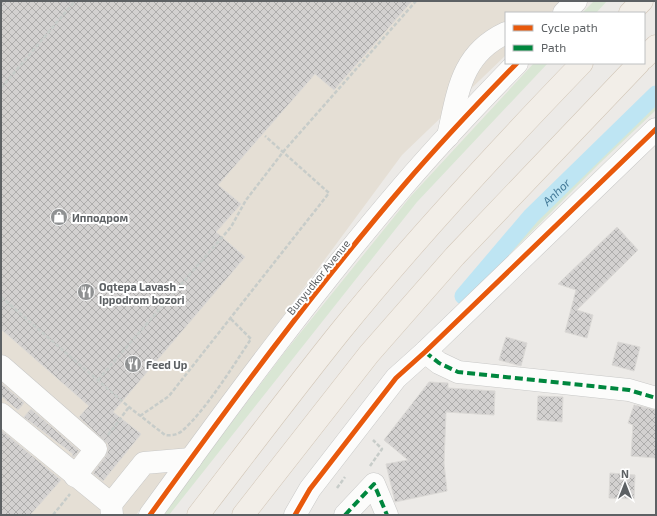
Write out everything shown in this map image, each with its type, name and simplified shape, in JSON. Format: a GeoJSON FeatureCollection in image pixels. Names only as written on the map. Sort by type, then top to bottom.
{"type":"FeatureCollection","features":[{"type":"Feature","properties":{"kind":"main road"},"geometry":{"type":"LineString","coordinates":[[631,12],[642,1]]}},
{"type":"Feature","properties":{"kind":"main road"},"geometry":{"type":"LineString","coordinates":[[645,57],[656,46]]}},
{"type":"Feature","properties":{"kind":"main road"},"geometry":{"type":"LineString","coordinates":[[198,515],[340,332],[429,227],[521,126],[581,64]]}},
{"type":"Feature","properties":{"kind":"main road"},"geometry":{"type":"LineString","coordinates":[[244,515],[368,354],[466,245],[638,64]]}},
{"type":"Feature","properties":{"kind":"street"},"geometry":{"type":"LineString","coordinates":[[565,12],[576,1]]}},
{"type":"Feature","properties":{"kind":"street"},"geometry":{"type":"LineString","coordinates":[[448,136],[459,88],[468,66],[481,48],[505,34]]}},
{"type":"Feature","properties":{"kind":"street","name":"Bunyudkor Avenue"},"geometry":{"type":"LineString","coordinates":[[150,515],[302,313],[403,187],[448,136],[516,64]]}},
{"type":"Feature","properties":{"kind":"street"},"geometry":{"type":"LineString","coordinates":[[295,515],[310,489],[396,378],[425,352],[656,129]]}},
{"type":"Feature","properties":{"kind":"street"},"geometry":{"type":"LineString","coordinates":[[425,352],[439,362],[458,372],[629,390],[656,398]]}},
{"type":"Feature","properties":{"kind":"street"},"geometry":{"type":"LineString","coordinates":[[1,366],[96,449],[78,478]]}},
{"type":"Feature","properties":{"kind":"street"},"geometry":{"type":"LineString","coordinates":[[1,414],[78,478],[111,509],[144,463],[191,459]]}},
{"type":"Feature","properties":{"kind":"street"},"geometry":{"type":"LineString","coordinates":[[345,515],[374,484],[387,515]]}},
{"type":"Feature","properties":{"kind":"path"},"geometry":{"type":"LineString","coordinates":[[1,88],[75,1]]}},
{"type":"Feature","properties":{"kind":"path"},"geometry":{"type":"LineString","coordinates":[[98,380],[231,227],[246,200],[283,152],[416,1]]}},
{"type":"Feature","properties":{"kind":"path"},"geometry":{"type":"LineString","coordinates":[[140,416],[169,396],[329,193],[265,136]]}},
{"type":"Feature","properties":{"kind":"path"},"geometry":{"type":"LineString","coordinates":[[1,297],[129,408],[165,435],[170,436],[181,431],[199,412],[251,339],[230,318]]}},
{"type":"Feature","properties":{"kind":"path"},"geometry":{"type":"LineString","coordinates":[[96,449],[129,408]]}},
{"type":"Feature","properties":{"kind":"path"},"geometry":{"type":"LineString","coordinates":[[373,440],[382,448]]}},
{"type":"Feature","properties":{"kind":"path"},"geometry":{"type":"LineString","coordinates":[[53,515],[78,478]]}},
{"type":"Feature","properties":{"kind":"shaded area"},"geometry":{"type":"Polygon","coordinates":[[[1,1],[563,1],[551,12],[505,12],[505,56],[402,155],[136,515],[1,515],[1,1]]]}},
{"type":"Feature","properties":{"kind":"green space"},"geometry":{"type":"Polygon","coordinates":[[[594,1],[607,1],[597,12],[583,12],[594,1]]]}},
{"type":"Feature","properties":{"kind":"green space"},"geometry":{"type":"Polygon","coordinates":[[[533,64],[547,64],[417,202],[169,515],[162,515],[284,353],[411,196],[533,64]]]}},
{"type":"Feature","properties":{"kind":"green space"},"geometry":{"type":"Polygon","coordinates":[[[656,97],[656,110],[600,163],[484,280],[479,281],[529,223],[656,97]]]}},
{"type":"Feature","properties":{"kind":"building"},"geometry":{"type":"Polygon","coordinates":[[[1,1],[412,1],[334,90],[315,74],[218,185],[241,204],[216,232],[245,257],[113,412],[141,434],[103,481],[93,473],[106,456],[108,444],[79,417],[89,406],[1,329],[1,1]]]}},
{"type":"Feature","properties":{"kind":"building"},"geometry":{"type":"Polygon","coordinates":[[[617,227],[638,250],[577,310],[593,315],[587,338],[565,332],[576,290],[558,284],[617,227]]]}},
{"type":"Feature","properties":{"kind":"building"},"geometry":{"type":"Polygon","coordinates":[[[506,337],[527,343],[521,366],[499,360],[506,337]]]}},
{"type":"Feature","properties":{"kind":"building"},"geometry":{"type":"Polygon","coordinates":[[[618,342],[640,347],[634,371],[612,365],[618,342]]]}},
{"type":"Feature","properties":{"kind":"building"},"geometry":{"type":"Polygon","coordinates":[[[429,382],[448,383],[448,388],[495,391],[494,415],[446,412],[444,463],[447,491],[395,502],[386,464],[408,460],[384,440],[429,382]]]}},
{"type":"Feature","properties":{"kind":"building"},"geometry":{"type":"Polygon","coordinates":[[[1,383],[24,403],[18,410],[1,396],[1,383]]]}},
{"type":"Feature","properties":{"kind":"building"},"geometry":{"type":"Polygon","coordinates":[[[538,396],[563,397],[562,422],[537,420],[538,396]]]}},
{"type":"Feature","properties":{"kind":"building"},"geometry":{"type":"Polygon","coordinates":[[[634,405],[656,410],[656,458],[631,456],[633,425],[628,423],[634,405]]]}},
{"type":"Feature","properties":{"kind":"building"},"geometry":{"type":"Polygon","coordinates":[[[31,409],[79,451],[74,457],[72,456],[73,454],[24,417],[31,409]]]}},
{"type":"Feature","properties":{"kind":"building"},"geometry":{"type":"Polygon","coordinates":[[[1,430],[61,480],[30,515],[1,515],[1,430]]]}},
{"type":"Feature","properties":{"kind":"building"},"geometry":{"type":"Polygon","coordinates":[[[610,473],[635,475],[634,499],[609,498],[610,473]]]}},
{"type":"Feature","properties":{"kind":"waterway","name":"Anhor"},"geometry":{"type":"LineString","coordinates":[[463,296],[531,216],[656,94]]}},
{"type":"Feature","properties":{"kind":"marked path"},"geometry":{"type":"LineString","coordinates":[[425,352],[439,363],[458,372],[629,390],[656,398]]}},
{"type":"Feature","properties":{"kind":"marked path"},"geometry":{"type":"LineString","coordinates":[[345,515],[374,484],[387,515]]}},
{"type":"Feature","properties":{"kind":"cycle path"},"geometry":{"type":"LineString","coordinates":[[150,515],[242,389],[338,265],[418,169],[459,123],[516,64]]}},
{"type":"Feature","properties":{"kind":"cycle path"},"geometry":{"type":"LineString","coordinates":[[295,515],[310,489],[396,378],[425,352],[656,129]]}},
{"type":"Feature","properties":{"kind":"place","name":"Ипподром"},"geometry":{"type":"Point","coordinates":[59,217]}},
{"type":"Feature","properties":{"kind":"place","name":"Oqtepa Lavash – Ippodrom bozori"},"geometry":{"type":"Point","coordinates":[86,292]}},
{"type":"Feature","properties":{"kind":"place","name":"Feed Up"},"geometry":{"type":"Point","coordinates":[133,364]}}]}
